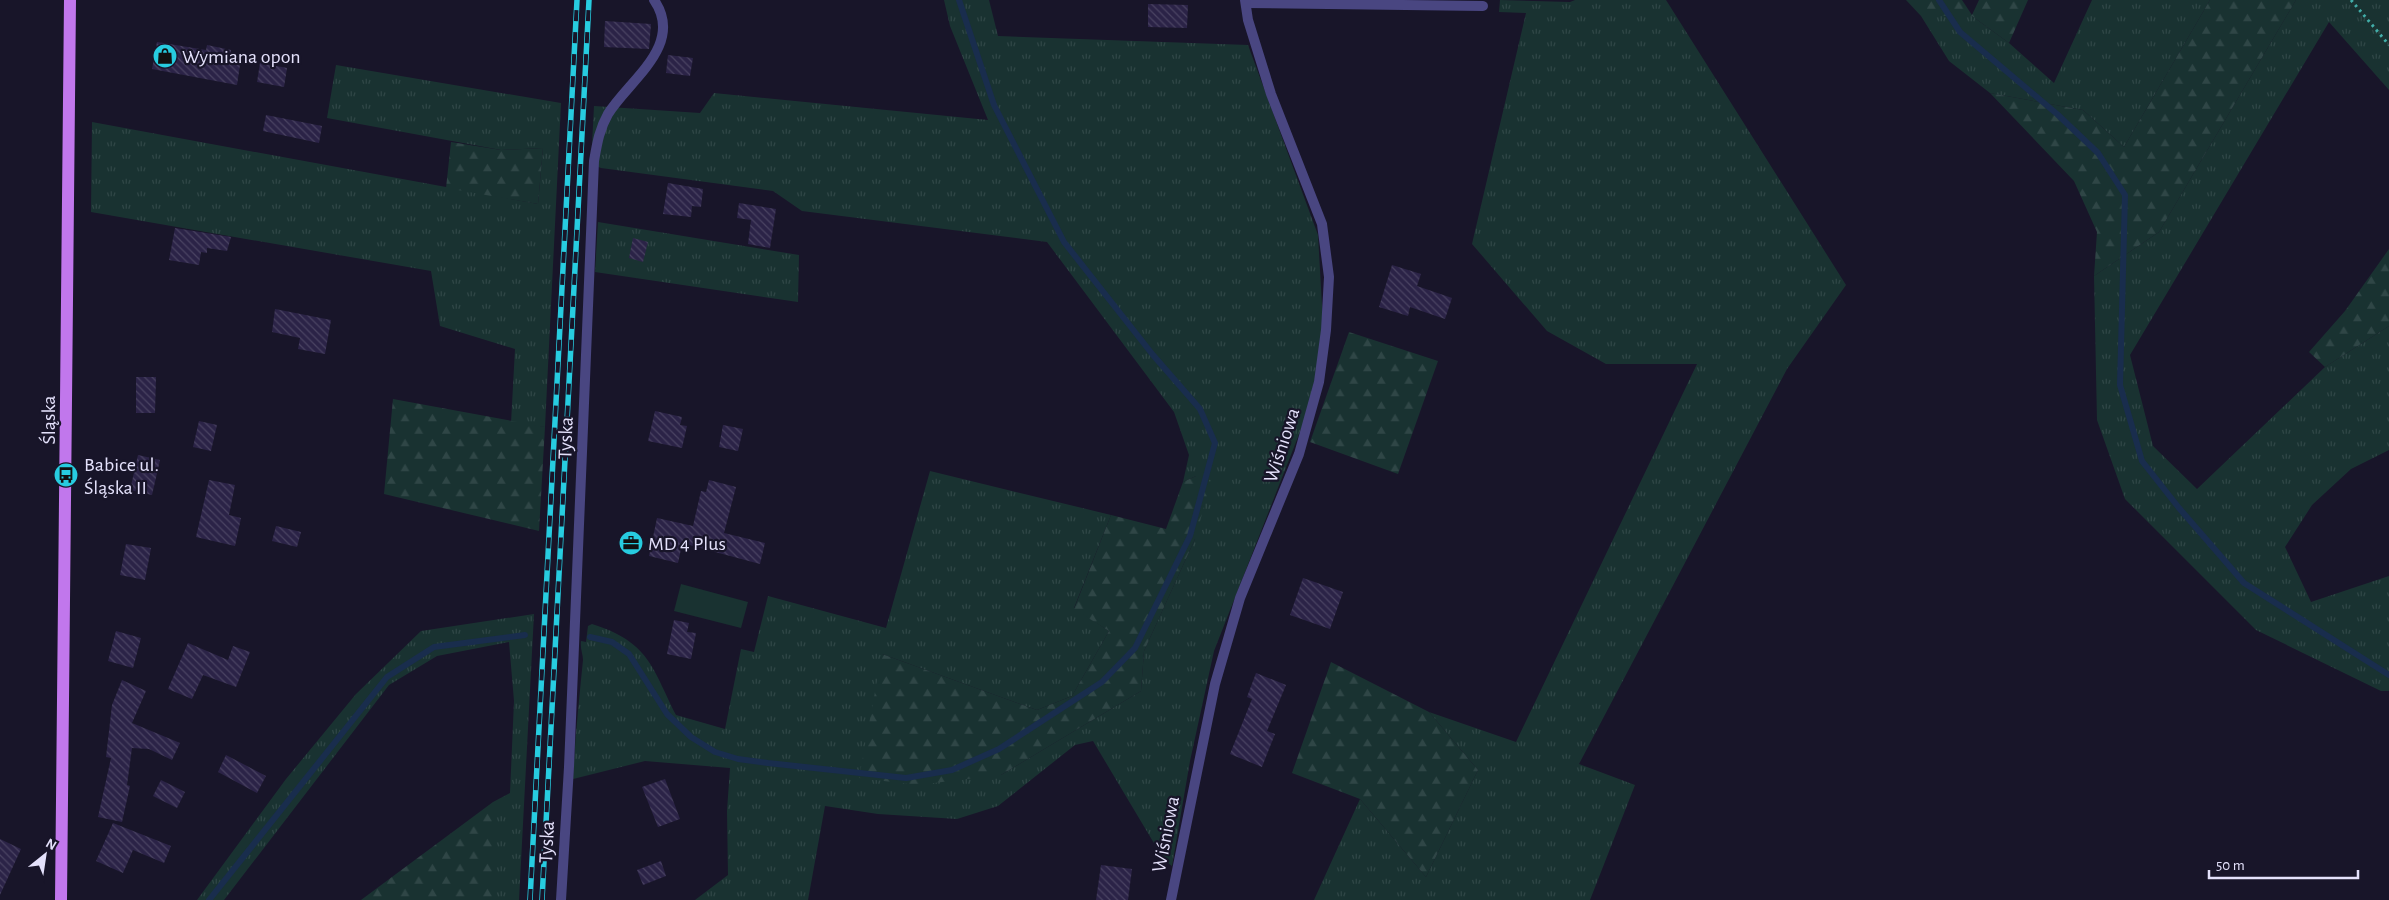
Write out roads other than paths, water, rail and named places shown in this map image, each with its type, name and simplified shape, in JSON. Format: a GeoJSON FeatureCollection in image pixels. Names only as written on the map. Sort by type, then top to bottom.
{"type":"FeatureCollection","features":[{"type":"Feature","properties":{"kind":"main road","name":"Śląska"},"geometry":{"type":"LineString","coordinates":[[61,900],[70,0]]}},
{"type":"Feature","properties":{"kind":"street","name":"Tyska"},"geometry":{"type":"LineString","coordinates":[[561,900],[569,767],[594,161],[598,135],[608,115],[622,94],[648,65],[660,43],[663,30],[662,16],[654,0]]}},
{"type":"Feature","properties":{"kind":"street"},"geometry":{"type":"LineString","coordinates":[[1246,1],[1483,6]]}},
{"type":"Feature","properties":{"kind":"street","name":"Wiśniowa"},"geometry":{"type":"LineString","coordinates":[[1171,900],[1215,684],[1240,598],[1299,454],[1318,382],[1326,330],[1329,277],[1322,224],[1271,94],[1248,20],[1246,1]]}},
{"type":"Feature","properties":{"kind":"waterway"},"geometry":{"type":"LineString","coordinates":[[590,637],[612,642],[629,654],[667,714],[691,737],[715,752],[738,759],[906,778],[952,770],[999,749],[1102,682],[1135,648],[1190,536],[1215,443],[1200,409],[1153,355],[1064,242],[994,105],[959,0]]}},
{"type":"Feature","properties":{"kind":"waterway"},"geometry":{"type":"LineString","coordinates":[[1939,0],[1960,32],[2057,114],[2098,153],[2125,195],[2120,385],[2142,461],[2179,508],[2244,583],[2389,675]]}},
{"type":"Feature","properties":{"kind":"waterway"},"geometry":{"type":"LineString","coordinates":[[209,900],[387,677],[434,647],[525,635]]}},
{"type":"Feature","properties":{"kind":"railway"},"geometry":{"type":"LineString","coordinates":[[530,900],[577,0]]}},
{"type":"Feature","properties":{"kind":"railway"},"geometry":{"type":"LineString","coordinates":[[542,900],[589,0]]}},
{"type":"Feature","properties":{"kind":"place","name":"Wymiana opon"},"geometry":{"type":"Point","coordinates":[165,56]}},
{"type":"Feature","properties":{"kind":"place","name":"Babice ul. Śląska II"},"geometry":{"type":"Point","coordinates":[66,475]}},
{"type":"Feature","properties":{"kind":"place","name":"MD 4 Plus"},"geometry":{"type":"Point","coordinates":[631,543]}}]}
